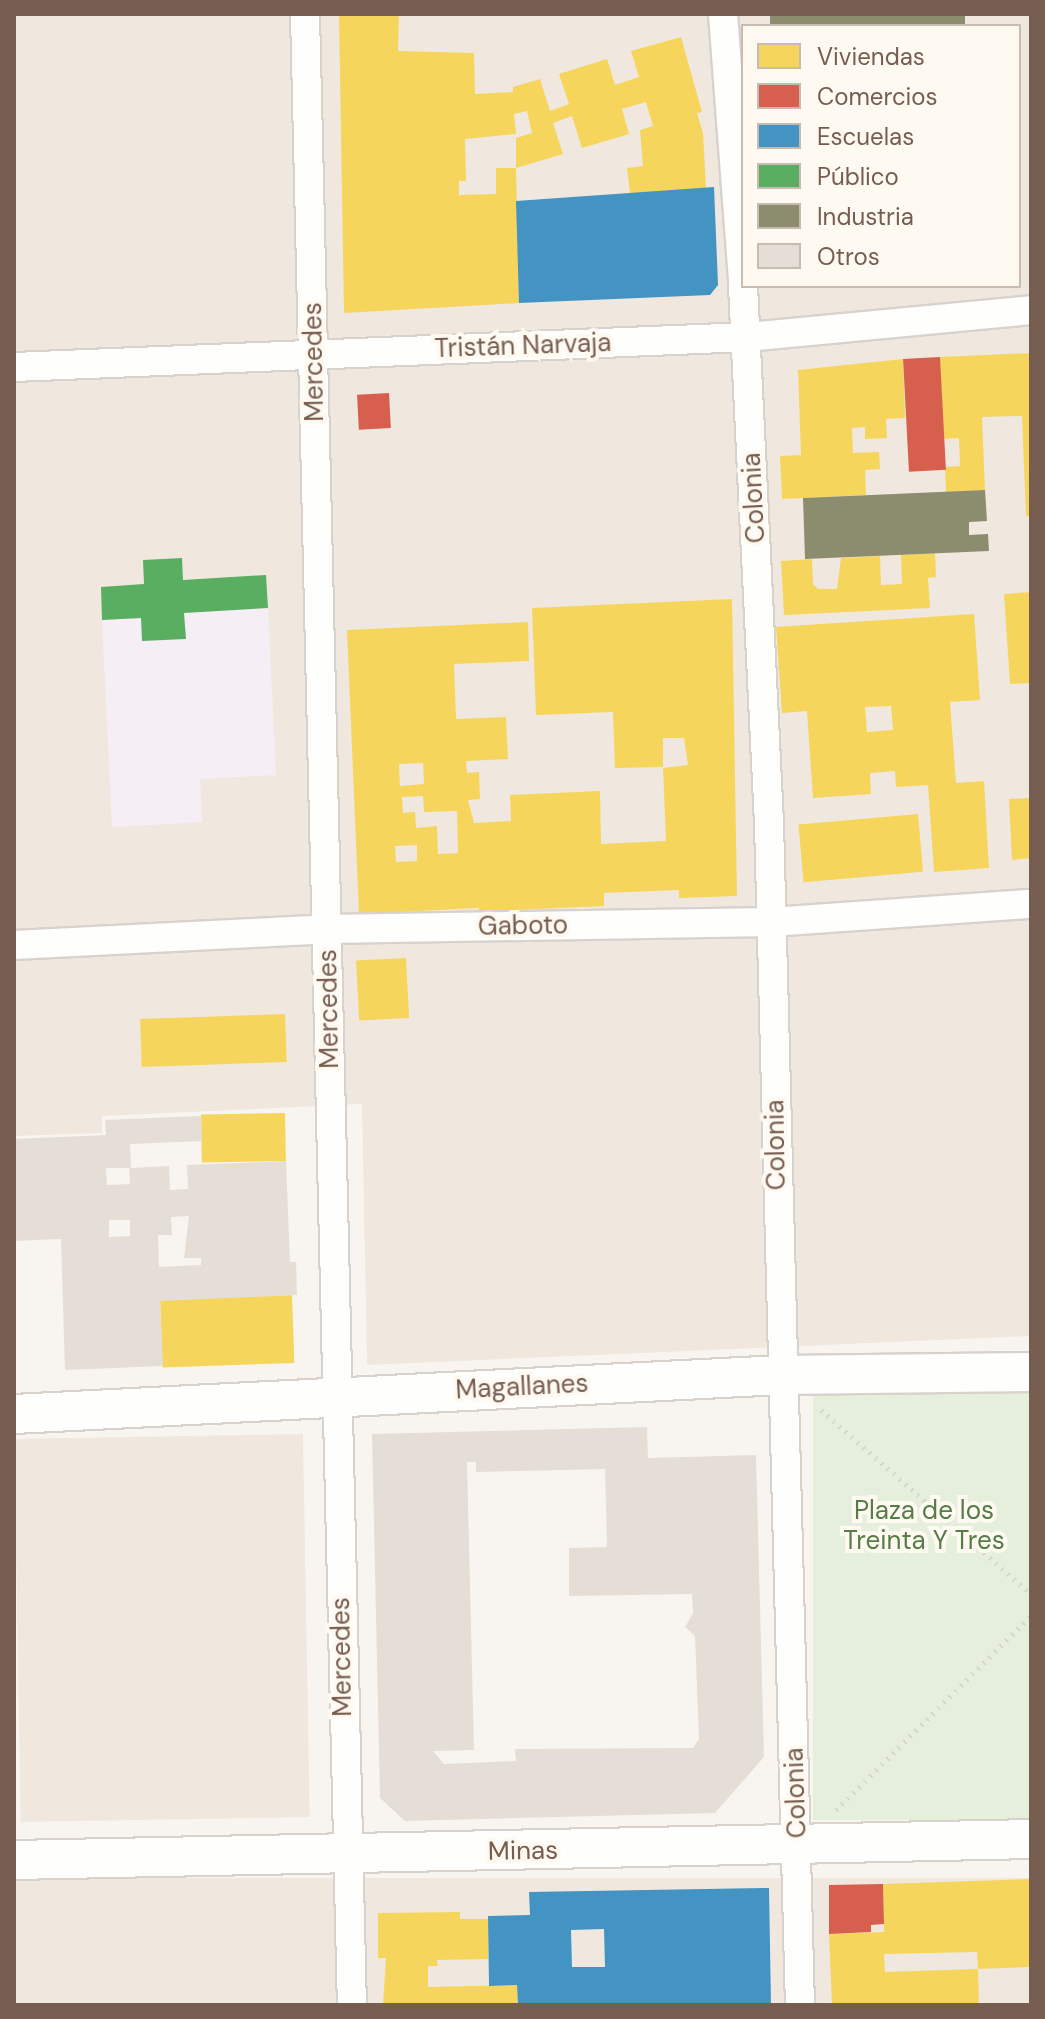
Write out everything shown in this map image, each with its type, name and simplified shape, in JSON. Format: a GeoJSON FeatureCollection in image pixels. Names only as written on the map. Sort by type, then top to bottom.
{"type":"FeatureCollection","features":[{"type":"Feature","properties":{"kind":"street","name":"Mercedes"},"geometry":{"type":"LineString","coordinates":[[305,14],[345,1853],[352,2005]]}},
{"type":"Feature","properties":{"kind":"street","name":"Colonia"},"geometry":{"type":"LineString","coordinates":[[723,14],[741,257]]}},
{"type":"Feature","properties":{"kind":"street","name":"Colonia"},"geometry":{"type":"LineString","coordinates":[[743,288],[771,922],[800,2005]]}},
{"type":"Feature","properties":{"kind":"street","name":"Tristán Narvaja"},"geometry":{"type":"LineString","coordinates":[[14,367],[747,337],[1031,310]]}},
{"type":"Feature","properties":{"kind":"street","name":"Gaboto"},"geometry":{"type":"LineString","coordinates":[[14,945],[327,929],[771,922],[1031,904]]}},
{"type":"Feature","properties":{"kind":"street","name":"Magallanes"},"geometry":{"type":"LineString","coordinates":[[14,1414],[781,1375],[1031,1372]]}},
{"type":"Feature","properties":{"kind":"street","name":"Minas"},"geometry":{"type":"LineString","coordinates":[[14,1860],[798,1848],[1031,1839]]}},
{"type":"Feature","properties":{"kind":"path"},"geometry":{"type":"LineString","coordinates":[[781,1375],[1031,1594]]}},
{"type":"Feature","properties":{"kind":"path"},"geometry":{"type":"LineString","coordinates":[[798,1848],[1031,1616]]}},
{"type":"Feature","properties":{"kind":"shaded area"},"geometry":{"type":"Polygon","coordinates":[[[14,14],[1031,14],[1031,1336],[367,1365],[362,1104],[102,1116],[102,1133],[14,1136],[14,14]]]}},
{"type":"Feature","properties":{"kind":"shaded area"},"geometry":{"type":"Polygon","coordinates":[[[268,608],[276,775],[200,779],[202,822],[112,827],[102,620],[141,618],[186,638],[184,613],[268,608]]]}},
{"type":"Feature","properties":{"kind":"shaded area"},"geometry":{"type":"Polygon","coordinates":[[[303,1434],[310,1817],[21,1822],[14,1439],[303,1434]]]}},
{"type":"Feature","properties":{"kind":"shaded area"},"geometry":{"type":"Polygon","coordinates":[[[14,1878],[1031,1878],[1031,2005],[14,2005],[14,1878]]]}},
{"type":"Feature","properties":{"kind":"green space","name":"Plaza de los Treinta Y Tres"},"geometry":{"type":"Polygon","coordinates":[[[813,1392],[1031,1392],[1031,1820],[813,1820],[813,1392]]]}},
{"type":"Feature","properties":{"kind":"building: Viviendas"},"geometry":{"type":"Polygon","coordinates":[[[339,14],[399,14],[398,51],[474,53],[475,94],[513,92],[513,87],[540,79],[550,111],[569,104],[559,74],[607,59],[615,85],[639,77],[631,51],[681,37],[702,112],[697,113],[703,133],[706,188],[630,194],[627,168],[643,166],[640,130],[653,126],[646,102],[622,109],[629,134],[582,148],[572,116],[553,123],[563,154],[516,168],[519,303],[344,313],[339,14]],[[527,111],[514,114],[516,134],[465,139],[466,181],[459,181],[459,195],[496,194],[496,168],[516,168],[516,138],[532,133],[527,111]]]}},
{"type":"Feature","properties":{"kind":"building: Viviendas"},"geometry":{"type":"Polygon","coordinates":[[[1031,353],[1031,516],[1026,516],[1022,416],[982,417],[985,490],[946,492],[945,467],[960,466],[959,438],[943,439],[940,357],[1031,353]]]}},
{"type":"Feature","properties":{"kind":"building: Viviendas"},"geometry":{"type":"Polygon","coordinates":[[[903,359],[905,418],[886,419],[887,438],[865,439],[865,427],[852,428],[853,453],[879,452],[880,469],[865,470],[866,495],[782,499],[780,456],[801,455],[798,370],[903,359]]]}},
{"type":"Feature","properties":{"kind":"building: Viviendas"},"geometry":{"type":"Polygon","coordinates":[[[935,553],[936,577],[928,578],[930,608],[784,615],[781,561],[812,559],[813,584],[818,589],[837,589],[841,558],[880,556],[881,585],[902,584],[901,555],[935,553]]]}},
{"type":"Feature","properties":{"kind":"building: Viviendas"},"geometry":{"type":"Polygon","coordinates":[[[1031,592],[1031,683],[1010,684],[1004,594],[1031,592]]]}},
{"type":"Feature","properties":{"kind":"building: Viviendas"},"geometry":{"type":"Polygon","coordinates":[[[732,599],[737,896],[679,898],[679,890],[604,893],[604,906],[514,910],[515,915],[479,917],[479,908],[359,914],[347,630],[528,622],[529,661],[454,664],[456,719],[506,717],[508,759],[466,761],[467,773],[479,772],[480,799],[468,800],[474,823],[511,821],[510,795],[600,791],[601,844],[666,841],[663,768],[688,765],[684,738],[663,738],[663,767],[615,768],[613,712],[536,715],[532,608],[732,599]],[[423,763],[399,764],[400,786],[424,784],[423,763]],[[423,796],[402,797],[403,813],[415,812],[416,828],[437,826],[438,854],[458,853],[457,811],[424,812],[423,796]],[[417,845],[395,846],[396,862],[417,861],[417,845]]]}},
{"type":"Feature","properties":{"kind":"building: Viviendas"},"geometry":{"type":"Polygon","coordinates":[[[974,614],[980,700],[950,702],[956,783],[984,781],[989,868],[934,872],[928,785],[896,787],[895,771],[870,773],[871,794],[813,798],[807,711],[782,713],[776,627],[974,614]],[[891,706],[865,707],[867,732],[893,730],[891,706]]]}},
{"type":"Feature","properties":{"kind":"building: Viviendas"},"geometry":{"type":"Polygon","coordinates":[[[1031,798],[1031,858],[1012,860],[1009,799],[1031,798]]]}},
{"type":"Feature","properties":{"kind":"building: Viviendas"},"geometry":{"type":"Polygon","coordinates":[[[918,814],[923,872],[804,882],[798,824],[918,814]]]}},
{"type":"Feature","properties":{"kind":"building: Viviendas"},"geometry":{"type":"Polygon","coordinates":[[[406,958],[409,1018],[359,1021],[356,961],[406,958]]]}},
{"type":"Feature","properties":{"kind":"building: Viviendas"},"geometry":{"type":"Polygon","coordinates":[[[285,1014],[287,1062],[142,1067],[140,1019],[285,1014]]]}},
{"type":"Feature","properties":{"kind":"building: Viviendas"},"geometry":{"type":"Polygon","coordinates":[[[285,1113],[286,1161],[202,1162],[201,1114],[285,1113]]]}},
{"type":"Feature","properties":{"kind":"building: Viviendas"},"geometry":{"type":"Polygon","coordinates":[[[292,1295],[294,1363],[162,1368],[160,1300],[292,1295]]]}},
{"type":"Feature","properties":{"kind":"building: Viviendas"},"geometry":{"type":"Polygon","coordinates":[[[1031,1879],[1031,1967],[978,1969],[979,2005],[832,2005],[829,1934],[884,1932],[883,1884],[1031,1879]],[[977,1952],[884,1954],[885,1972],[978,1969],[977,1952]]]}},
{"type":"Feature","properties":{"kind":"building: Viviendas"},"geometry":{"type":"Polygon","coordinates":[[[460,1912],[460,1919],[488,1919],[488,1959],[437,1960],[438,1966],[428,1966],[428,1987],[517,1985],[518,2005],[383,2005],[386,1958],[378,1958],[378,1913],[460,1912]]]}},
{"type":"Feature","properties":{"kind":"building: Comercios"},"geometry":{"type":"Polygon","coordinates":[[[940,357],[946,470],[909,472],[903,359],[940,357]]]}},
{"type":"Feature","properties":{"kind":"building: Comercios"},"geometry":{"type":"Polygon","coordinates":[[[389,393],[391,428],[359,430],[357,395],[389,393]]]}},
{"type":"Feature","properties":{"kind":"building: Comercios"},"geometry":{"type":"Polygon","coordinates":[[[883,1884],[884,1924],[871,1925],[871,1932],[829,1934],[829,1885],[883,1884]]]}},
{"type":"Feature","properties":{"kind":"building: Escuelas"},"geometry":{"type":"Polygon","coordinates":[[[714,187],[718,285],[710,295],[519,303],[516,201],[714,187]]]}},
{"type":"Feature","properties":{"kind":"building: Escuelas"},"geometry":{"type":"Polygon","coordinates":[[[769,1888],[771,2005],[518,2005],[517,1985],[489,1986],[488,1916],[530,1915],[529,1892],[769,1888]],[[604,1929],[571,1930],[572,1967],[605,1967],[604,1929]]]}},
{"type":"Feature","properties":{"kind":"building: Público"},"geometry":{"type":"Polygon","coordinates":[[[182,558],[183,580],[266,575],[268,608],[184,613],[186,639],[142,641],[141,618],[102,620],[101,587],[144,584],[143,560],[182,558]]]}},
{"type":"Feature","properties":{"kind":"building: Industria"},"geometry":{"type":"Polygon","coordinates":[[[770,14],[965,14],[965,24],[770,24],[770,14]]]}},
{"type":"Feature","properties":{"kind":"building: Industria"},"geometry":{"type":"Polygon","coordinates":[[[985,490],[987,521],[969,522],[969,535],[988,534],[989,551],[805,559],[803,498],[985,490]]]}},
{"type":"Feature","properties":{"kind":"building: Otros"},"geometry":{"type":"Polygon","coordinates":[[[201,1116],[202,1141],[130,1144],[131,1168],[169,1166],[170,1190],[188,1189],[187,1165],[286,1161],[290,1262],[296,1262],[297,1295],[160,1301],[163,1366],[65,1370],[61,1239],[14,1241],[14,1139],[106,1135],[105,1120],[201,1116]],[[106,1168],[107,1185],[130,1184],[129,1168],[106,1168]],[[189,1216],[171,1217],[172,1235],[158,1235],[159,1267],[201,1265],[201,1258],[184,1258],[189,1216]],[[109,1220],[109,1237],[130,1236],[130,1220],[109,1220]]]}},
{"type":"Feature","properties":{"kind":"building: Otros"},"geometry":{"type":"Polygon","coordinates":[[[647,1427],[648,1458],[756,1455],[764,1757],[715,1813],[405,1821],[380,1798],[372,1434],[647,1427]],[[467,1462],[474,1750],[433,1751],[444,1764],[516,1761],[515,1749],[693,1748],[699,1739],[695,1636],[685,1627],[693,1613],[692,1594],[569,1596],[569,1548],[607,1547],[605,1469],[476,1472],[476,1462],[467,1462]]]}}]}
